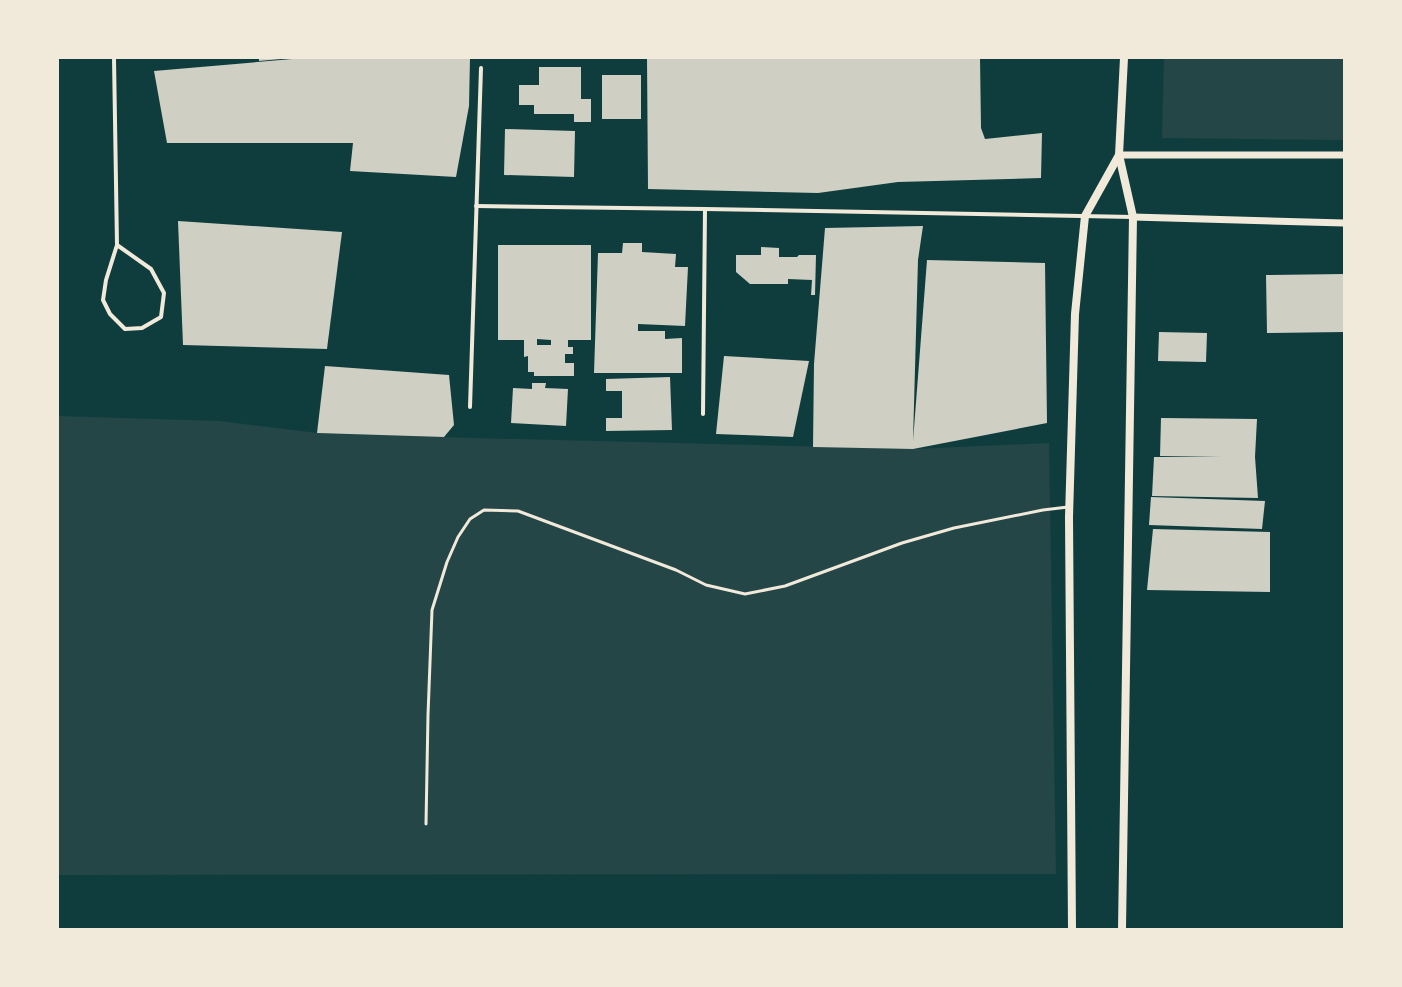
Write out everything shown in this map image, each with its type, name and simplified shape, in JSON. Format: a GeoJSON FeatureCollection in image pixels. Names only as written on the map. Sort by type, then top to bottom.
{"type":"FeatureCollection","features":[{"type":"Feature","properties":{"kind":"main road"},"geometry":{"type":"LineString","coordinates":[[1122,929],[1133,217],[1119,155],[1124,58]]}},
{"type":"Feature","properties":{"kind":"main road"},"geometry":{"type":"LineString","coordinates":[[1072,929],[1069,507],[1075,314],[1085,216],[1119,155]]}},
{"type":"Feature","properties":{"kind":"street"},"geometry":{"type":"LineString","coordinates":[[114,58],[117,245],[106,280],[103,300],[110,314],[125,329],[142,328],[161,316],[164,293],[151,269],[117,245]]}},
{"type":"Feature","properties":{"kind":"street"},"geometry":{"type":"LineString","coordinates":[[470,407],[481,68]]}},
{"type":"Feature","properties":{"kind":"street"},"geometry":{"type":"LineString","coordinates":[[1119,155],[1344,155]]}},
{"type":"Feature","properties":{"kind":"street"},"geometry":{"type":"LineString","coordinates":[[476,206],[1085,216],[1344,222]]}},
{"type":"Feature","properties":{"kind":"street"},"geometry":{"type":"LineString","coordinates":[[703,414],[705,209]]}},
{"type":"Feature","properties":{"kind":"lane"},"geometry":{"type":"LineString","coordinates":[[426,824],[432,610],[447,562],[458,537],[470,519],[484,510],[518,511],[676,570],[706,585],[745,594],[785,586],[902,543],[954,528],[1043,510],[1069,507]]}},
{"type":"Feature","properties":{"kind":"shaded area"},"geometry":{"type":"Polygon","coordinates":[[[1164,58],[1344,58],[1344,140],[1162,138],[1164,58]]]}},
{"type":"Feature","properties":{"kind":"shaded area"},"geometry":{"type":"Polygon","coordinates":[[[58,416],[220,421],[317,433],[474,438],[913,449],[1049,443],[1056,874],[58,875],[58,416]]]}},
{"type":"Feature","properties":{"kind":"building"},"geometry":{"type":"Polygon","coordinates":[[[259,58],[281,58],[281,59],[259,61],[259,58]]]}},
{"type":"Feature","properties":{"kind":"building"},"geometry":{"type":"Polygon","coordinates":[[[304,58],[470,58],[469,106],[456,177],[350,171],[353,143],[167,143],[154,71],[304,58]]]}},
{"type":"Feature","properties":{"kind":"building"},"geometry":{"type":"Polygon","coordinates":[[[647,58],[980,58],[981,128],[985,139],[1042,133],[1041,178],[898,182],[818,193],[648,189],[647,58]]]}},
{"type":"Feature","properties":{"kind":"building"},"geometry":{"type":"Polygon","coordinates":[[[539,67],[581,67],[581,99],[591,99],[591,122],[574,122],[574,114],[534,114],[534,105],[519,105],[519,85],[539,85],[539,67]]]}},
{"type":"Feature","properties":{"kind":"building"},"geometry":{"type":"Polygon","coordinates":[[[602,75],[641,75],[641,119],[602,119],[602,75]]]}},
{"type":"Feature","properties":{"kind":"building"},"geometry":{"type":"Polygon","coordinates":[[[505,129],[575,131],[574,177],[504,175],[505,129]]]}},
{"type":"Feature","properties":{"kind":"building"},"geometry":{"type":"Polygon","coordinates":[[[178,221],[342,232],[327,349],[183,345],[178,221]]]}},
{"type":"Feature","properties":{"kind":"building"},"geometry":{"type":"Polygon","coordinates":[[[923,226],[918,260],[913,441],[927,260],[1045,263],[1047,423],[913,449],[813,447],[814,364],[825,228],[923,226]]]}},
{"type":"Feature","properties":{"kind":"building"},"geometry":{"type":"Polygon","coordinates":[[[623,243],[642,243],[642,252],[676,254],[675,267],[688,267],[685,326],[638,324],[638,331],[665,331],[665,339],[682,338],[682,373],[594,373],[598,253],[622,253],[623,243]]]}},
{"type":"Feature","properties":{"kind":"building"},"geometry":{"type":"Polygon","coordinates":[[[498,245],[591,245],[591,340],[568,340],[568,347],[573,347],[573,354],[565,354],[565,363],[574,363],[574,376],[534,376],[534,372],[528,372],[528,356],[524,357],[524,340],[498,340],[498,245]],[[537,339],[537,345],[551,345],[551,340],[537,339]]]}},
{"type":"Feature","properties":{"kind":"building"},"geometry":{"type":"Polygon","coordinates":[[[761,247],[779,248],[779,257],[816,255],[815,295],[811,295],[812,280],[788,279],[788,284],[750,284],[736,272],[736,255],[761,255],[761,247]]]}},
{"type":"Feature","properties":{"kind":"building"},"geometry":{"type":"Polygon","coordinates":[[[1344,274],[1344,332],[1267,333],[1266,275],[1344,274]]]}},
{"type":"Feature","properties":{"kind":"building"},"geometry":{"type":"Polygon","coordinates":[[[1159,332],[1207,333],[1206,362],[1158,361],[1159,332]]]}},
{"type":"Feature","properties":{"kind":"building"},"geometry":{"type":"Polygon","coordinates":[[[724,356],[809,361],[793,437],[716,434],[724,356]]]}},
{"type":"Feature","properties":{"kind":"building"},"geometry":{"type":"Polygon","coordinates":[[[325,366],[449,375],[454,425],[444,437],[317,433],[325,366]]]}},
{"type":"Feature","properties":{"kind":"building"},"geometry":{"type":"Polygon","coordinates":[[[670,377],[672,430],[606,431],[606,418],[622,418],[622,391],[606,391],[606,379],[670,377]]]}},
{"type":"Feature","properties":{"kind":"building"},"geometry":{"type":"Polygon","coordinates":[[[532,383],[546,383],[545,388],[568,389],[566,426],[511,423],[513,388],[532,389],[532,383]]]}},
{"type":"Feature","properties":{"kind":"building"},"geometry":{"type":"Polygon","coordinates":[[[1161,418],[1257,419],[1255,457],[1258,498],[1152,496],[1154,457],[1221,457],[1160,456],[1161,418]]]}},
{"type":"Feature","properties":{"kind":"building"},"geometry":{"type":"Polygon","coordinates":[[[1151,497],[1265,501],[1262,529],[1149,525],[1151,497]]]}},
{"type":"Feature","properties":{"kind":"building"},"geometry":{"type":"Polygon","coordinates":[[[1153,529],[1270,532],[1270,592],[1147,590],[1153,529]]]}}]}
